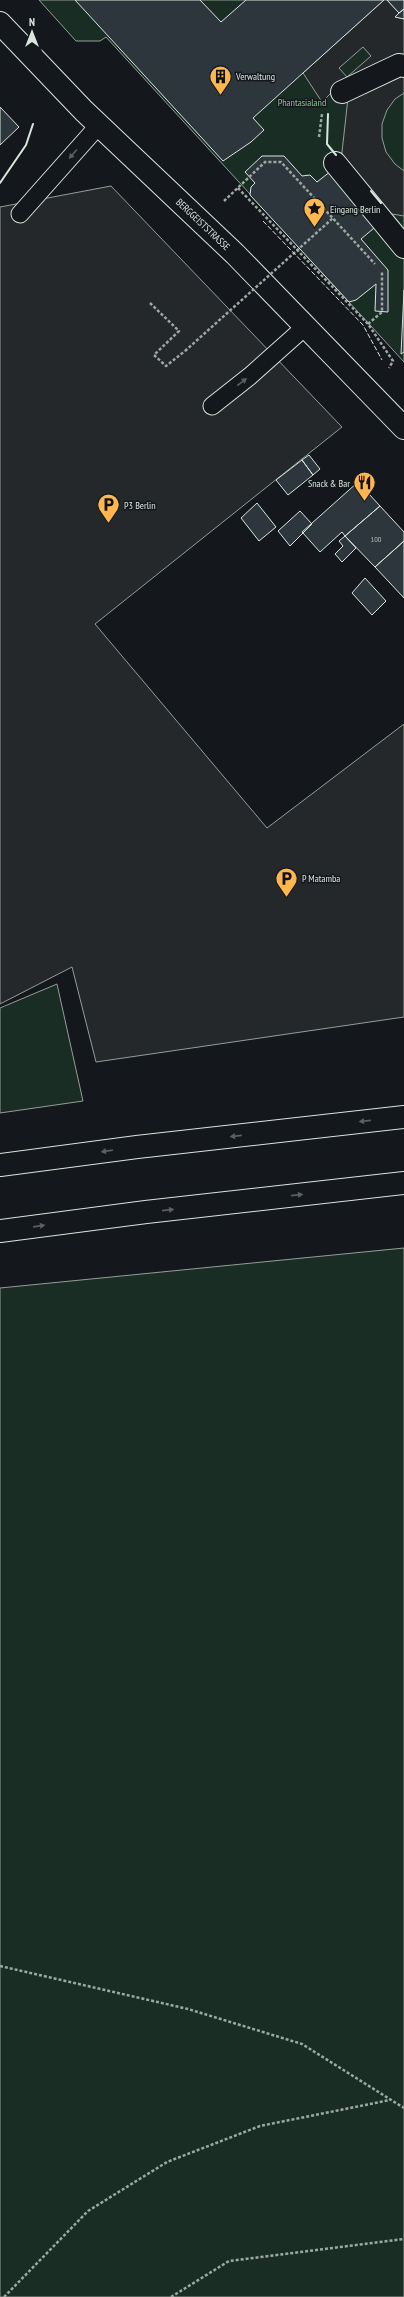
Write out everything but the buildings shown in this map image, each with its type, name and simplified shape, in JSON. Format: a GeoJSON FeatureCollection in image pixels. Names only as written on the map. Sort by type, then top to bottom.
{"type":"FeatureCollection","features":[{"type":"Feature","properties":{"kind":"main road","name":"BERGGEISTSTRASSE"},"geometry":{"type":"LineString","coordinates":[[0,23],[99,125],[306,326],[404,428]]}},
{"type":"Feature","properties":{"kind":"main road"},"geometry":{"type":"LineString","coordinates":[[342,92],[399,65],[404,66]]}},
{"type":"Feature","properties":{"kind":"main road"},"geometry":{"type":"LineString","coordinates":[[335,163],[404,247]]}},
{"type":"Feature","properties":{"kind":"main road"},"geometry":{"type":"LineString","coordinates":[[0,1165],[137,1147],[404,1117]]}},
{"type":"Feature","properties":{"kind":"main road"},"geometry":{"type":"LineString","coordinates":[[0,1231],[146,1212],[404,1183]]}},
{"type":"Feature","properties":{"kind":"lane"},"geometry":{"type":"LineString","coordinates":[[20,214],[99,125]]}},
{"type":"Feature","properties":{"kind":"lane"},"geometry":{"type":"LineString","coordinates":[[212,406],[250,376],[306,326]]}},
{"type":"Feature","properties":{"kind":"path"},"geometry":{"type":"LineString","coordinates":[[335,163],[320,147],[322,112],[342,92]]}},
{"type":"Feature","properties":{"kind":"path"},"geometry":{"type":"LineString","coordinates":[[265,162],[282,162],[333,218],[384,273],[382,312],[368,324],[296,246],[238,188],[265,162]]}},
{"type":"Feature","properties":{"kind":"path"},"geometry":{"type":"LineString","coordinates":[[150,303],[179,332],[154,355],[166,366],[185,351],[333,218]]}},
{"type":"Feature","properties":{"kind":"path"},"geometry":{"type":"LineString","coordinates":[[0,1966],[188,2009],[302,2044],[404,2108]]}},
{"type":"Feature","properties":{"kind":"path"},"geometry":{"type":"LineString","coordinates":[[4,2297],[88,2211],[168,2162],[260,2126],[390,2100]]}},
{"type":"Feature","properties":{"kind":"path"},"geometry":{"type":"LineString","coordinates":[[171,2297],[229,2261],[404,2239]]}},
{"type":"Feature","properties":{"kind":"green space","name":"Phantasialand"},"geometry":{"type":"Polygon","coordinates":[[[39,0],[404,0],[404,362],[106,37],[100,41],[76,41],[39,0]]]}},
{"type":"Feature","properties":{"kind":"green space"},"geometry":{"type":"Polygon","coordinates":[[[57,984],[83,1101],[0,1113],[0,1008],[57,984]]]}},
{"type":"Feature","properties":{"kind":"green space"},"geometry":{"type":"Polygon","coordinates":[[[404,1248],[404,2297],[0,2297],[0,1288],[404,1248]]]}},
{"type":"Feature","properties":{"kind":"shaded area"},"geometry":{"type":"Polygon","coordinates":[[[384,0],[387,0],[399,13],[396,17],[404,19],[404,93],[395,99],[387,110],[382,124],[382,138],[386,152],[395,164],[404,171],[404,216],[386,213],[341,161],[348,98],[337,87],[322,102],[303,73],[384,0]],[[363,47],[339,68],[347,77],[371,56],[363,47]]]}},
{"type":"Feature","properties":{"kind":"shaded area","name":"P3 Berlin"},"geometry":{"type":"Polygon","coordinates":[[[111,186],[342,427],[95,624],[267,828],[404,724],[404,1017],[96,1062],[72,967],[0,1004],[0,207],[111,186]]]}},
{"type":"Feature","properties":{"kind":"fence"},"geometry":{"type":"LineString","coordinates":[[263,221],[363,325],[382,360]]}},
{"type":"Feature","properties":{"kind":"wall"},"geometry":{"type":"LineString","coordinates":[[328,114],[327,144],[336,155]]}},
{"type":"Feature","properties":{"kind":"wall"},"geometry":{"type":"LineString","coordinates":[[0,183],[26,145],[33,124]]}},
{"type":"Feature","properties":{"kind":"wall"},"geometry":{"type":"LineString","coordinates":[[371,191],[381,203]]}},
{"type":"Feature","properties":{"kind":"place","name":"Verwaltung"},"geometry":{"type":"Point","coordinates":[221,96]}},
{"type":"Feature","properties":{"kind":"place","name":"Eingang Berlin"},"geometry":{"type":"Point","coordinates":[314,228]}},
{"type":"Feature","properties":{"kind":"place","name":"Snack & Bar"},"geometry":{"type":"Point","coordinates":[365,502]}},
{"type":"Feature","properties":{"kind":"place","name":"P3 Berlin"},"geometry":{"type":"Point","coordinates":[109,524]}},
{"type":"Feature","properties":{"kind":"place","name":"P Matamba"},"geometry":{"type":"Point","coordinates":[287,898]}}]}
